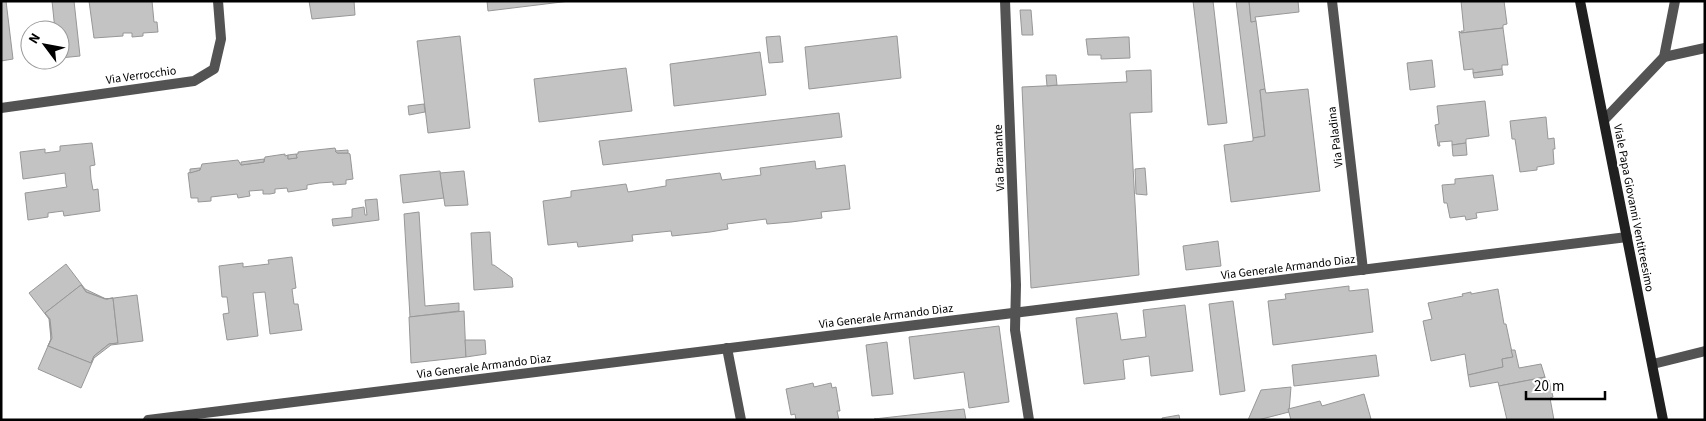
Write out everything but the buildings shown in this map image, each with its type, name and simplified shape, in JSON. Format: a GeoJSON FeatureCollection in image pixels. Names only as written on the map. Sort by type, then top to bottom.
{"type":"FeatureCollection","features":[{"type":"Feature","properties":{"kind":"street","name":"Via Verrocchio"},"geometry":{"type":"LineString","coordinates":[[1,108],[194,81],[214,69],[221,39],[218,1]]}},
{"type":"Feature","properties":{"kind":"street","name":"Via Bramante"},"geometry":{"type":"LineString","coordinates":[[1005,1],[1016,285],[1015,330],[1029,420]]}},
{"type":"Feature","properties":{"kind":"street","name":"Via Paladina"},"geometry":{"type":"LineString","coordinates":[[1332,1],[1363,270]]}},
{"type":"Feature","properties":{"kind":"street","name":"Viale Papa Giovanni Ventitreesimo"},"geometry":{"type":"LineString","coordinates":[[1580,1],[1664,420]]}},
{"type":"Feature","properties":{"kind":"street"},"geometry":{"type":"LineString","coordinates":[[1604,120],[1664,57],[1675,1]]}},
{"type":"Feature","properties":{"kind":"street"},"geometry":{"type":"LineString","coordinates":[[1664,57],[1705,48]]}},
{"type":"Feature","properties":{"kind":"street","name":"Via Generale Armando Diaz"},"geometry":{"type":"LineString","coordinates":[[148,420],[184,418],[727,348],[1627,238]]}},
{"type":"Feature","properties":{"kind":"street"},"geometry":{"type":"LineString","coordinates":[[727,348],[741,420]]}},
{"type":"Feature","properties":{"kind":"street"},"geometry":{"type":"LineString","coordinates":[[1652,364],[1705,351]]}}]}
